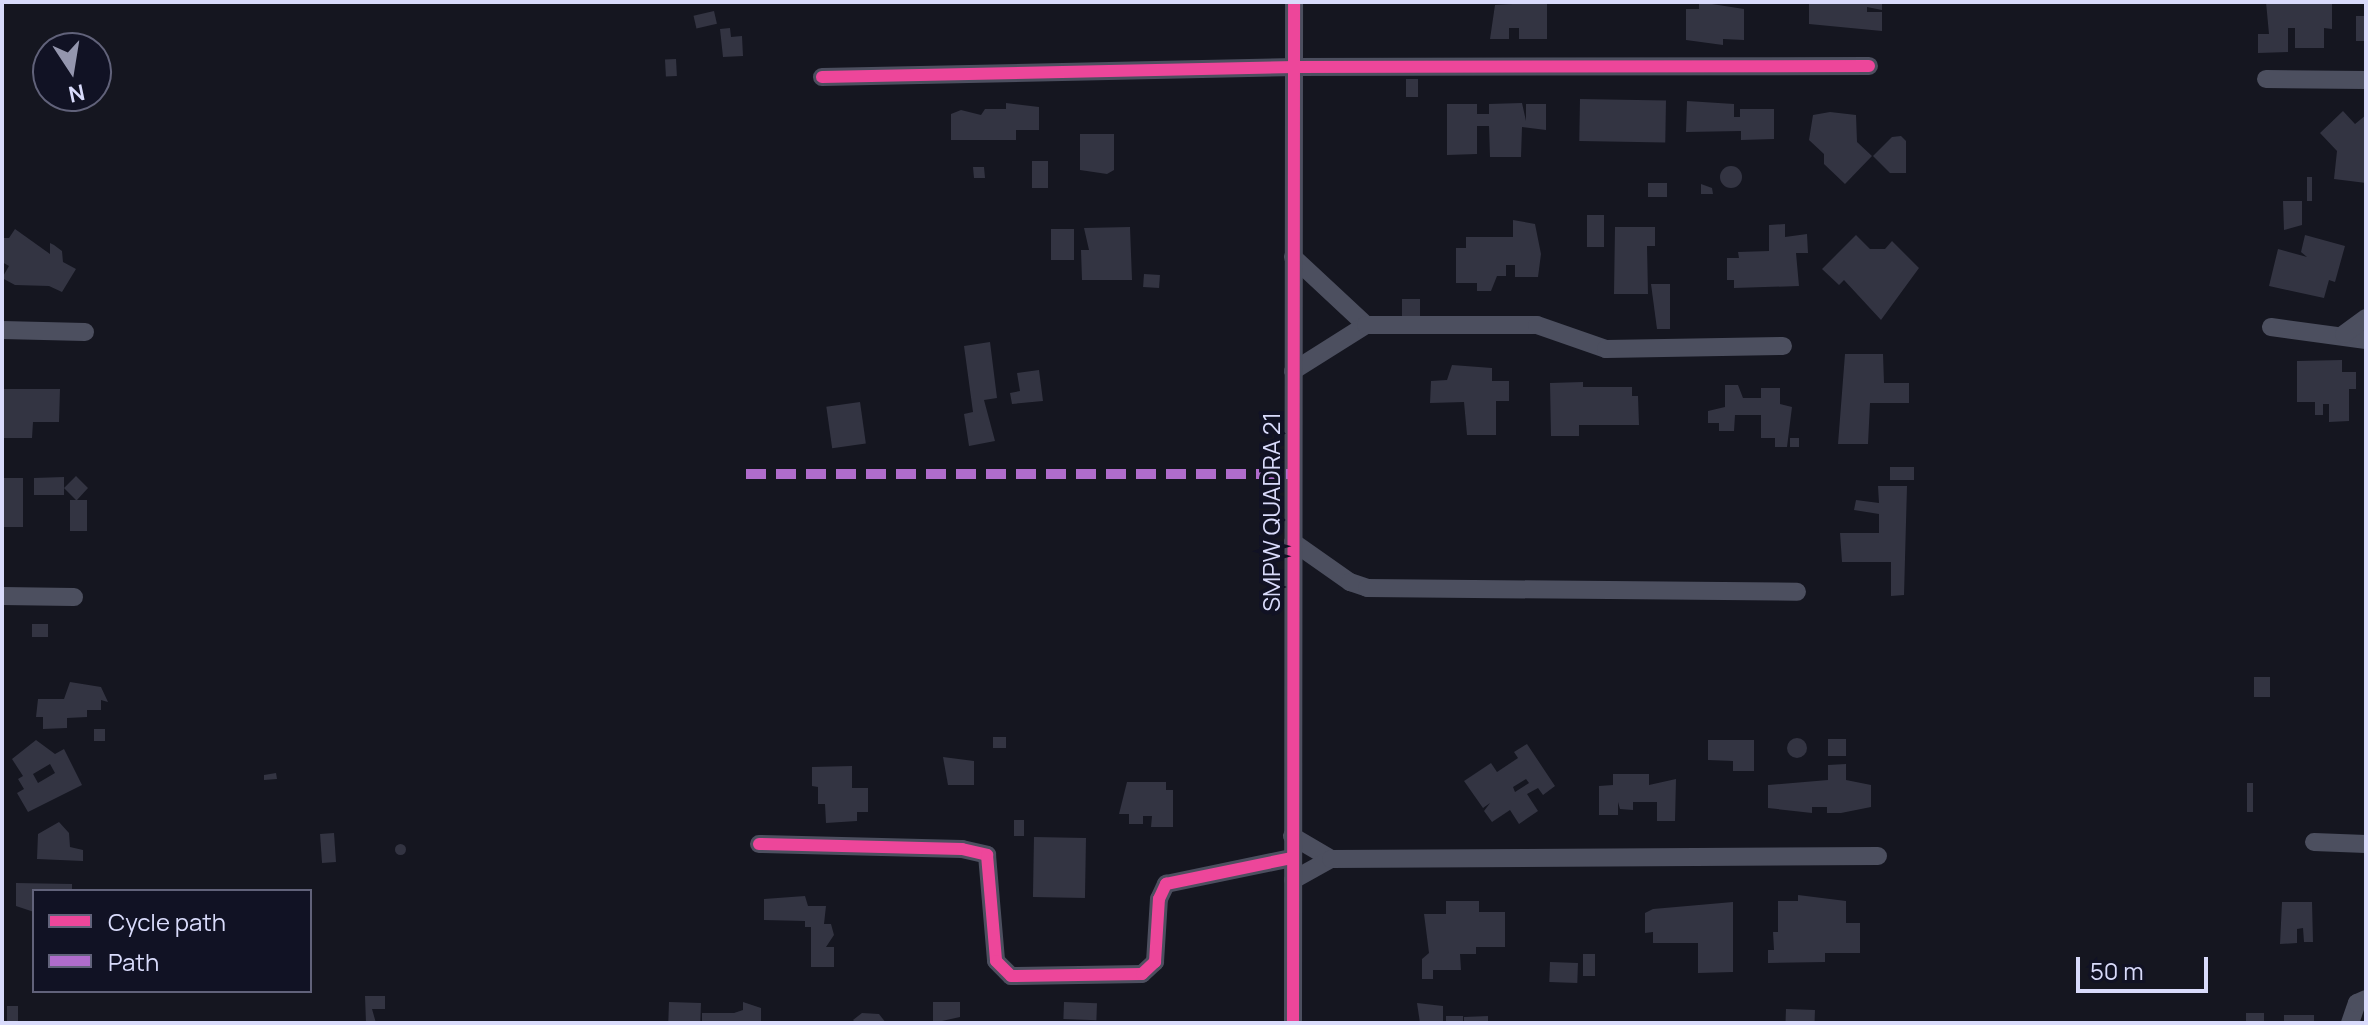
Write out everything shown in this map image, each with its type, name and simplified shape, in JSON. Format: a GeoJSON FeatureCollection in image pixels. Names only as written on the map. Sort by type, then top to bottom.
{"type":"FeatureCollection","features":[{"type":"Feature","properties":{"kind":"street","name":"SMPW QUADRA 21"},"geometry":{"type":"LineString","coordinates":[[1293,1023],[1294,2]]}},
{"type":"Feature","properties":{"kind":"street"},"geometry":{"type":"LineString","coordinates":[[822,77],[1295,67],[1869,66]]}},
{"type":"Feature","properties":{"kind":"street"},"geometry":{"type":"LineString","coordinates":[[2266,79],[2366,80]]}},
{"type":"Feature","properties":{"kind":"street"},"geometry":{"type":"LineString","coordinates":[[1293,257],[1366,325]]}},
{"type":"Feature","properties":{"kind":"street"},"geometry":{"type":"LineString","coordinates":[[2344,334],[2366,318]]}},
{"type":"Feature","properties":{"kind":"street"},"geometry":{"type":"LineString","coordinates":[[1293,371],[1366,325],[1537,325],[1606,349],[1783,346]]}},
{"type":"Feature","properties":{"kind":"street"},"geometry":{"type":"LineString","coordinates":[[2271,327],[2344,334],[2366,340]]}},
{"type":"Feature","properties":{"kind":"street"},"geometry":{"type":"LineString","coordinates":[[2,330],[85,332]]}},
{"type":"Feature","properties":{"kind":"street"},"geometry":{"type":"LineString","coordinates":[[1293,542],[1350,582],[1367,588],[1797,592]]}},
{"type":"Feature","properties":{"kind":"street"},"geometry":{"type":"LineString","coordinates":[[2,596],[74,597]]}},
{"type":"Feature","properties":{"kind":"street"},"geometry":{"type":"LineString","coordinates":[[1292,836],[1331,859]]}},
{"type":"Feature","properties":{"kind":"street"},"geometry":{"type":"LineString","coordinates":[[2314,842],[2366,844]]}},
{"type":"Feature","properties":{"kind":"street"},"geometry":{"type":"LineString","coordinates":[[759,844],[962,849],[987,855],[996,961],[1011,976],[1142,974],[1155,962],[1159,899],[1166,884],[1292,858]]}},
{"type":"Feature","properties":{"kind":"street"},"geometry":{"type":"LineString","coordinates":[[1293,880],[1331,859],[1878,856]]}},
{"type":"Feature","properties":{"kind":"street"},"geometry":{"type":"LineString","coordinates":[[2350,1023],[2357,1003],[2366,999]]}},
{"type":"Feature","properties":{"kind":"building"},"geometry":{"type":"Polygon","coordinates":[[[1547,2],[1547,39],[1519,39],[1519,28],[1509,28],[1509,39],[1490,39],[1495,5],[1547,2]]]}},
{"type":"Feature","properties":{"kind":"building"},"geometry":{"type":"Polygon","coordinates":[[[1699,2],[1744,9],[1744,40],[1723,39],[1723,45],[1686,40],[1686,9],[1699,9],[1699,2]]]}},
{"type":"Feature","properties":{"kind":"building"},"geometry":{"type":"Polygon","coordinates":[[[1809,2],[1882,2],[1882,10],[1867,7],[1867,12],[1882,12],[1882,31],[1809,24],[1809,2]]]}},
{"type":"Feature","properties":{"kind":"building"},"geometry":{"type":"Polygon","coordinates":[[[2266,2],[2332,2],[2332,29],[2324,28],[2324,48],[2295,48],[2295,28],[2288,28],[2288,52],[2258,53],[2258,34],[2269,34],[2266,2]]]}},
{"type":"Feature","properties":{"kind":"building"},"geometry":{"type":"Polygon","coordinates":[[[714,11],[717,24],[696,28],[694,16],[714,11]]]}},
{"type":"Feature","properties":{"kind":"building"},"geometry":{"type":"Polygon","coordinates":[[[2356,16],[2366,16],[2366,41],[2356,41],[2356,16]]]}},
{"type":"Feature","properties":{"kind":"building"},"geometry":{"type":"Polygon","coordinates":[[[730,28],[731,37],[742,36],[743,56],[723,57],[720,29],[730,28]]]}},
{"type":"Feature","properties":{"kind":"building"},"geometry":{"type":"Polygon","coordinates":[[[676,59],[677,76],[666,77],[665,60],[676,59]]]}},
{"type":"Feature","properties":{"kind":"building"},"geometry":{"type":"Polygon","coordinates":[[[1406,79],[1418,79],[1418,97],[1406,97],[1406,79]]]}},
{"type":"Feature","properties":{"kind":"building"},"geometry":{"type":"Polygon","coordinates":[[[1580,99],[1666,101],[1665,142],[1579,141],[1580,99]]]}},
{"type":"Feature","properties":{"kind":"building"},"geometry":{"type":"Polygon","coordinates":[[[1687,101],[1734,104],[1734,117],[1740,117],[1740,109],[1774,109],[1774,139],[1741,140],[1741,131],[1686,132],[1687,101]]]}},
{"type":"Feature","properties":{"kind":"building"},"geometry":{"type":"Polygon","coordinates":[[[1006,103],[1039,107],[1039,130],[1016,130],[1016,140],[951,140],[951,114],[961,110],[981,115],[985,109],[1006,109],[1006,103]]]}},
{"type":"Feature","properties":{"kind":"building"},"geometry":{"type":"Polygon","coordinates":[[[1522,103],[1526,121],[1526,104],[1546,104],[1546,130],[1522,127],[1521,157],[1490,157],[1489,126],[1477,126],[1477,154],[1447,155],[1447,104],[1477,104],[1477,114],[1489,114],[1489,104],[1522,103]]]}},
{"type":"Feature","properties":{"kind":"building"},"geometry":{"type":"Polygon","coordinates":[[[2343,111],[2355,124],[2366,115],[2366,183],[2334,179],[2337,151],[2320,133],[2343,111]]]}},
{"type":"Feature","properties":{"kind":"building"},"geometry":{"type":"Polygon","coordinates":[[[1830,112],[1856,115],[1857,142],[1872,156],[1845,184],[1824,164],[1824,154],[1809,140],[1813,115],[1830,112]]]}},
{"type":"Feature","properties":{"kind":"building"},"geometry":{"type":"Polygon","coordinates":[[[1080,134],[1114,134],[1114,170],[1107,174],[1080,170],[1080,134]]]}},
{"type":"Feature","properties":{"kind":"building"},"geometry":{"type":"Polygon","coordinates":[[[1901,136],[1906,141],[1906,173],[1890,173],[1873,156],[1892,137],[1901,136]]]}},
{"type":"Feature","properties":{"kind":"building"},"geometry":{"type":"Polygon","coordinates":[[[1032,161],[1048,161],[1048,188],[1032,188],[1032,161]]]}},
{"type":"Feature","properties":{"kind":"building"},"geometry":{"type":"Polygon","coordinates":[[[1731,166],[1739,169],[1742,177],[1739,185],[1731,188],[1723,185],[1720,177],[1723,169],[1731,166]]]}},
{"type":"Feature","properties":{"kind":"building"},"geometry":{"type":"Polygon","coordinates":[[[973,167],[984,167],[985,178],[974,178],[973,167]]]}},
{"type":"Feature","properties":{"kind":"building"},"geometry":{"type":"Polygon","coordinates":[[[2307,177],[2312,177],[2312,201],[2307,201],[2307,177]]]}},
{"type":"Feature","properties":{"kind":"building"},"geometry":{"type":"Polygon","coordinates":[[[1648,183],[1667,183],[1667,197],[1648,197],[1648,183]]]}},
{"type":"Feature","properties":{"kind":"building"},"geometry":{"type":"Polygon","coordinates":[[[1701,184],[1712,188],[1713,194],[1701,194],[1701,184]]]}},
{"type":"Feature","properties":{"kind":"building"},"geometry":{"type":"Polygon","coordinates":[[[2283,201],[2302,201],[2302,225],[2284,230],[2283,201]]]}},
{"type":"Feature","properties":{"kind":"building"},"geometry":{"type":"Polygon","coordinates":[[[1587,215],[1604,215],[1604,247],[1587,247],[1587,215]]]}},
{"type":"Feature","properties":{"kind":"building"},"geometry":{"type":"Polygon","coordinates":[[[1513,220],[1535,224],[1541,254],[1538,277],[1515,277],[1515,265],[1506,265],[1506,276],[1497,276],[1491,291],[1477,291],[1477,283],[1456,283],[1456,248],[1466,248],[1466,237],[1513,237],[1513,220]]]}},
{"type":"Feature","properties":{"kind":"building"},"geometry":{"type":"Polygon","coordinates":[[[1785,224],[1785,237],[1807,234],[1808,253],[1796,253],[1799,286],[1734,288],[1734,280],[1727,280],[1727,258],[1739,258],[1738,252],[1769,251],[1769,225],[1785,224]]]}},
{"type":"Feature","properties":{"kind":"building"},"geometry":{"type":"Polygon","coordinates":[[[1130,227],[1132,280],[1082,280],[1081,250],[1089,250],[1084,228],[1130,227]]]}},
{"type":"Feature","properties":{"kind":"building"},"geometry":{"type":"Polygon","coordinates":[[[1615,227],[1655,227],[1655,246],[1647,246],[1648,294],[1614,294],[1615,227]]]}},
{"type":"Feature","properties":{"kind":"building"},"geometry":{"type":"Polygon","coordinates":[[[15,229],[50,254],[50,243],[54,245],[62,251],[63,262],[76,269],[62,292],[49,286],[15,285],[2,278],[9,266],[2,262],[2,238],[9,238],[15,229]]]}},
{"type":"Feature","properties":{"kind":"building"},"geometry":{"type":"Polygon","coordinates":[[[1051,229],[1074,229],[1074,260],[1051,260],[1051,229]]]}},
{"type":"Feature","properties":{"kind":"building"},"geometry":{"type":"Polygon","coordinates":[[[1856,235],[1870,249],[1885,249],[1892,241],[1919,268],[1881,320],[1844,280],[1839,285],[1822,269],[1856,235]]]}},
{"type":"Feature","properties":{"kind":"building"},"geometry":{"type":"Polygon","coordinates":[[[2305,235],[2345,246],[2335,282],[2329,280],[2324,298],[2269,286],[2278,249],[2307,257],[2301,252],[2305,235]]]}},
{"type":"Feature","properties":{"kind":"building"},"geometry":{"type":"Polygon","coordinates":[[[1144,274],[1160,275],[1159,288],[1143,287],[1144,274]]]}},
{"type":"Feature","properties":{"kind":"building"},"geometry":{"type":"Polygon","coordinates":[[[1651,284],[1670,284],[1670,329],[1657,329],[1651,284]]]}},
{"type":"Feature","properties":{"kind":"building"},"geometry":{"type":"Polygon","coordinates":[[[1402,299],[1420,299],[1420,319],[1402,319],[1402,299]]]}},
{"type":"Feature","properties":{"kind":"building"},"geometry":{"type":"Polygon","coordinates":[[[990,342],[997,398],[984,400],[995,441],[969,446],[964,414],[973,412],[964,346],[990,342]]]}},
{"type":"Feature","properties":{"kind":"building"},"geometry":{"type":"Polygon","coordinates":[[[1845,354],[1883,354],[1884,383],[1909,383],[1909,403],[1870,403],[1868,444],[1838,444],[1845,354]]]}},
{"type":"Feature","properties":{"kind":"building"},"geometry":{"type":"Polygon","coordinates":[[[2342,360],[2342,372],[2356,372],[2356,389],[2349,389],[2349,421],[2329,422],[2329,404],[2323,404],[2323,415],[2315,415],[2315,402],[2297,402],[2297,361],[2342,360]]]}},
{"type":"Feature","properties":{"kind":"building"},"geometry":{"type":"Polygon","coordinates":[[[1452,365],[1492,368],[1492,381],[1509,381],[1509,401],[1496,401],[1496,435],[1467,435],[1464,402],[1430,403],[1431,381],[1447,380],[1452,365]]]}},
{"type":"Feature","properties":{"kind":"building"},"geometry":{"type":"Polygon","coordinates":[[[1039,370],[1043,401],[1012,404],[1010,393],[1020,391],[1017,373],[1039,370]]]}},
{"type":"Feature","properties":{"kind":"building"},"geometry":{"type":"Polygon","coordinates":[[[1583,382],[1583,387],[1632,387],[1632,396],[1638,396],[1639,425],[1579,425],[1579,436],[1551,436],[1550,383],[1583,382]]]}},
{"type":"Feature","properties":{"kind":"building"},"geometry":{"type":"Polygon","coordinates":[[[1725,385],[1738,385],[1743,398],[1761,398],[1761,388],[1780,388],[1780,404],[1792,407],[1787,447],[1775,447],[1775,438],[1761,438],[1761,415],[1735,415],[1734,431],[1719,431],[1719,423],[1708,423],[1708,411],[1725,407],[1725,385]]]}},
{"type":"Feature","properties":{"kind":"building"},"geometry":{"type":"Polygon","coordinates":[[[2,389],[60,389],[59,422],[33,422],[32,438],[2,438],[2,389]]]}},
{"type":"Feature","properties":{"kind":"building"},"geometry":{"type":"Polygon","coordinates":[[[860,402],[866,444],[832,448],[826,407],[860,402]]]}},
{"type":"Feature","properties":{"kind":"building"},"geometry":{"type":"Polygon","coordinates":[[[1790,438],[1799,438],[1799,447],[1790,447],[1790,438]]]}},
{"type":"Feature","properties":{"kind":"building"},"geometry":{"type":"Polygon","coordinates":[[[1890,467],[1914,467],[1914,480],[1890,480],[1890,467]]]}},
{"type":"Feature","properties":{"kind":"building"},"geometry":{"type":"Polygon","coordinates":[[[76,476],[88,488],[77,500],[87,500],[87,531],[70,531],[70,500],[76,500],[64,488],[76,476]]]}},
{"type":"Feature","properties":{"kind":"building"},"geometry":{"type":"Polygon","coordinates":[[[64,477],[64,495],[34,495],[34,478],[64,477]]]}},
{"type":"Feature","properties":{"kind":"building"},"geometry":{"type":"Polygon","coordinates":[[[2,478],[23,478],[23,527],[2,527],[2,478]]]}},
{"type":"Feature","properties":{"kind":"building"},"geometry":{"type":"Polygon","coordinates":[[[1878,486],[1907,486],[1904,595],[1891,596],[1891,562],[1842,562],[1840,533],[1879,533],[1879,514],[1854,510],[1856,500],[1879,503],[1878,486]]]}},
{"type":"Feature","properties":{"kind":"building"},"geometry":{"type":"Polygon","coordinates":[[[32,624],[48,624],[48,637],[32,637],[32,624]]]}},
{"type":"Feature","properties":{"kind":"building"},"geometry":{"type":"Polygon","coordinates":[[[2254,677],[2270,677],[2270,697],[2254,697],[2254,677]]]}},
{"type":"Feature","properties":{"kind":"building"},"geometry":{"type":"Polygon","coordinates":[[[70,682],[101,687],[108,702],[101,700],[101,710],[87,710],[87,717],[67,718],[67,728],[43,729],[43,717],[36,717],[38,699],[64,699],[70,682]]]}},
{"type":"Feature","properties":{"kind":"building"},"geometry":{"type":"Polygon","coordinates":[[[94,729],[105,729],[105,741],[94,741],[94,729]]]}},
{"type":"Feature","properties":{"kind":"building"},"geometry":{"type":"Polygon","coordinates":[[[993,737],[1006,737],[1006,748],[993,748],[993,737]]]}},
{"type":"Feature","properties":{"kind":"building"},"geometry":{"type":"Polygon","coordinates":[[[1797,738],[1804,741],[1807,748],[1804,755],[1797,758],[1790,755],[1787,748],[1790,741],[1797,738]]]}},
{"type":"Feature","properties":{"kind":"building"},"geometry":{"type":"Polygon","coordinates":[[[1828,739],[1846,739],[1846,756],[1828,756],[1828,739]]]}},
{"type":"Feature","properties":{"kind":"building"},"geometry":{"type":"Polygon","coordinates":[[[36,740],[55,754],[64,749],[82,785],[28,812],[17,793],[24,789],[18,779],[23,776],[12,759],[36,740]],[[50,764],[33,774],[38,783],[55,773],[50,764]]]}},
{"type":"Feature","properties":{"kind":"building"},"geometry":{"type":"Polygon","coordinates":[[[1708,740],[1754,740],[1754,771],[1733,771],[1733,761],[1708,760],[1708,740]]]}},
{"type":"Feature","properties":{"kind":"building"},"geometry":{"type":"Polygon","coordinates":[[[1527,744],[1555,786],[1543,795],[1538,788],[1527,794],[1538,811],[1519,824],[1510,810],[1492,822],[1484,811],[1490,803],[1483,808],[1464,781],[1491,763],[1497,772],[1518,758],[1514,752],[1527,744]],[[1526,779],[1513,787],[1515,792],[1529,783],[1526,779]]]}},
{"type":"Feature","properties":{"kind":"building"},"geometry":{"type":"Polygon","coordinates":[[[943,757],[974,761],[974,785],[948,785],[943,757]]]}},
{"type":"Feature","properties":{"kind":"building"},"geometry":{"type":"Polygon","coordinates":[[[1846,764],[1846,780],[1871,785],[1871,807],[1841,813],[1827,813],[1827,807],[1812,807],[1812,813],[1768,808],[1768,785],[1828,780],[1828,765],[1846,764]]]}},
{"type":"Feature","properties":{"kind":"building"},"geometry":{"type":"Polygon","coordinates":[[[852,766],[852,788],[868,788],[868,812],[857,812],[857,821],[826,823],[825,804],[818,804],[818,787],[812,786],[812,767],[852,766]]]}},
{"type":"Feature","properties":{"kind":"building"},"geometry":{"type":"Polygon","coordinates":[[[276,773],[277,779],[264,780],[264,775],[276,773]]]}},
{"type":"Feature","properties":{"kind":"building"},"geometry":{"type":"Polygon","coordinates":[[[1613,774],[1649,774],[1649,785],[1676,779],[1675,821],[1657,821],[1657,802],[1633,802],[1633,810],[1620,809],[1618,802],[1618,815],[1599,815],[1599,786],[1613,785],[1613,774]]]}},
{"type":"Feature","properties":{"kind":"building"},"geometry":{"type":"Polygon","coordinates":[[[1127,782],[1166,782],[1166,790],[1173,790],[1173,827],[1151,827],[1152,816],[1143,816],[1143,824],[1129,824],[1129,814],[1119,814],[1127,782]]]}},
{"type":"Feature","properties":{"kind":"building"},"geometry":{"type":"Polygon","coordinates":[[[2247,783],[2253,783],[2253,812],[2247,812],[2247,783]]]}},
{"type":"Feature","properties":{"kind":"building"},"geometry":{"type":"Polygon","coordinates":[[[1014,820],[1024,820],[1024,836],[1014,836],[1014,820]]]}},
{"type":"Feature","properties":{"kind":"building"},"geometry":{"type":"Polygon","coordinates":[[[59,822],[69,833],[70,847],[83,850],[83,861],[37,859],[38,834],[59,822]]]}},
{"type":"Feature","properties":{"kind":"building"},"geometry":{"type":"Polygon","coordinates":[[[334,833],[336,862],[322,863],[320,834],[334,833]]]}},
{"type":"Feature","properties":{"kind":"building"},"geometry":{"type":"Polygon","coordinates":[[[1034,837],[1086,838],[1085,898],[1033,897],[1034,837]]]}},
{"type":"Feature","properties":{"kind":"building"},"geometry":{"type":"Polygon","coordinates":[[[400,844],[405,849],[400,854],[395,849],[400,844]]]}},
{"type":"Feature","properties":{"kind":"building"},"geometry":{"type":"Polygon","coordinates":[[[16,883],[72,884],[72,889],[32,889],[32,911],[16,906],[16,883]]]}},
{"type":"Feature","properties":{"kind":"building"},"geometry":{"type":"Polygon","coordinates":[[[1798,895],[1846,901],[1846,923],[1860,923],[1860,953],[1825,953],[1825,962],[1768,963],[1768,950],[1774,950],[1773,932],[1778,932],[1778,901],[1798,901],[1798,895]]]}},
{"type":"Feature","properties":{"kind":"building"},"geometry":{"type":"Polygon","coordinates":[[[805,896],[808,906],[826,906],[824,924],[831,924],[834,935],[826,947],[834,947],[834,967],[811,967],[811,927],[805,927],[805,921],[764,920],[764,899],[805,896]]]}},
{"type":"Feature","properties":{"kind":"building"},"geometry":{"type":"Polygon","coordinates":[[[1446,901],[1479,901],[1479,912],[1505,912],[1505,947],[1476,947],[1476,954],[1460,954],[1461,970],[1433,970],[1433,979],[1422,979],[1422,959],[1429,953],[1424,914],[1446,914],[1446,901]]]}},
{"type":"Feature","properties":{"kind":"building"},"geometry":{"type":"Polygon","coordinates":[[[1733,902],[1733,972],[1698,973],[1698,943],[1653,943],[1653,932],[1645,933],[1645,913],[1653,909],[1733,902]]]}},
{"type":"Feature","properties":{"kind":"building"},"geometry":{"type":"Polygon","coordinates":[[[2282,902],[2312,902],[2313,942],[2304,942],[2303,928],[2297,929],[2297,943],[2280,944],[2282,902]]]}},
{"type":"Feature","properties":{"kind":"building"},"geometry":{"type":"Polygon","coordinates":[[[1583,954],[1595,954],[1595,976],[1583,976],[1583,954]]]}},
{"type":"Feature","properties":{"kind":"building"},"geometry":{"type":"Polygon","coordinates":[[[1550,962],[1578,963],[1577,983],[1549,982],[1550,962]]]}},
{"type":"Feature","properties":{"kind":"building"},"geometry":{"type":"Polygon","coordinates":[[[365,996],[385,996],[385,1009],[372,1009],[376,1023],[366,1023],[365,996]]]}},
{"type":"Feature","properties":{"kind":"building"},"geometry":{"type":"Polygon","coordinates":[[[669,1002],[701,1003],[700,1023],[668,1023],[669,1002]]]}},
{"type":"Feature","properties":{"kind":"building"},"geometry":{"type":"Polygon","coordinates":[[[743,1002],[761,1008],[761,1023],[702,1023],[702,1013],[734,1013],[743,1010],[743,1002]]]}},
{"type":"Feature","properties":{"kind":"building"},"geometry":{"type":"Polygon","coordinates":[[[933,1002],[960,1002],[960,1017],[933,1023],[933,1002]]]}},
{"type":"Feature","properties":{"kind":"building"},"geometry":{"type":"Polygon","coordinates":[[[1064,1002],[1097,1003],[1096,1020],[1063,1019],[1064,1002]]]}},
{"type":"Feature","properties":{"kind":"building"},"geometry":{"type":"Polygon","coordinates":[[[1417,1003],[1443,1006],[1443,1023],[1420,1023],[1417,1003]]]}},
{"type":"Feature","properties":{"kind":"building"},"geometry":{"type":"Polygon","coordinates":[[[7,1006],[18,1006],[18,1023],[7,1023],[7,1006]]]}},
{"type":"Feature","properties":{"kind":"building"},"geometry":{"type":"Polygon","coordinates":[[[1786,1009],[1815,1010],[1815,1023],[1786,1023],[1786,1009]]]}},
{"type":"Feature","properties":{"kind":"building"},"geometry":{"type":"Polygon","coordinates":[[[862,1013],[879,1014],[886,1023],[856,1023],[853,1020],[862,1013]]]}},
{"type":"Feature","properties":{"kind":"building"},"geometry":{"type":"Polygon","coordinates":[[[2246,1013],[2264,1013],[2264,1023],[2246,1023],[2246,1013]]]}},
{"type":"Feature","properties":{"kind":"building"},"geometry":{"type":"Polygon","coordinates":[[[2284,1015],[2314,1015],[2314,1023],[2284,1023],[2284,1015]]]}},
{"type":"Feature","properties":{"kind":"building"},"geometry":{"type":"Polygon","coordinates":[[[1446,1016],[1463,1016],[1463,1023],[1446,1023],[1446,1016]]]}},
{"type":"Feature","properties":{"kind":"building"},"geometry":{"type":"Polygon","coordinates":[[[1488,1016],[1488,1023],[1464,1023],[1464,1017],[1488,1016]]]}},
{"type":"Feature","properties":{"kind":"marked path"},"geometry":{"type":"LineString","coordinates":[[746,474],[1293,474]]}},
{"type":"Feature","properties":{"kind":"cycle path"},"geometry":{"type":"LineString","coordinates":[[1293,1023],[1294,2]]}},
{"type":"Feature","properties":{"kind":"cycle path"},"geometry":{"type":"LineString","coordinates":[[822,77],[1295,67],[1869,66]]}},
{"type":"Feature","properties":{"kind":"cycle path"},"geometry":{"type":"LineString","coordinates":[[759,844],[962,849],[987,855],[996,961],[1011,976],[1142,974],[1155,962],[1159,899],[1166,884],[1292,858]]}}]}
